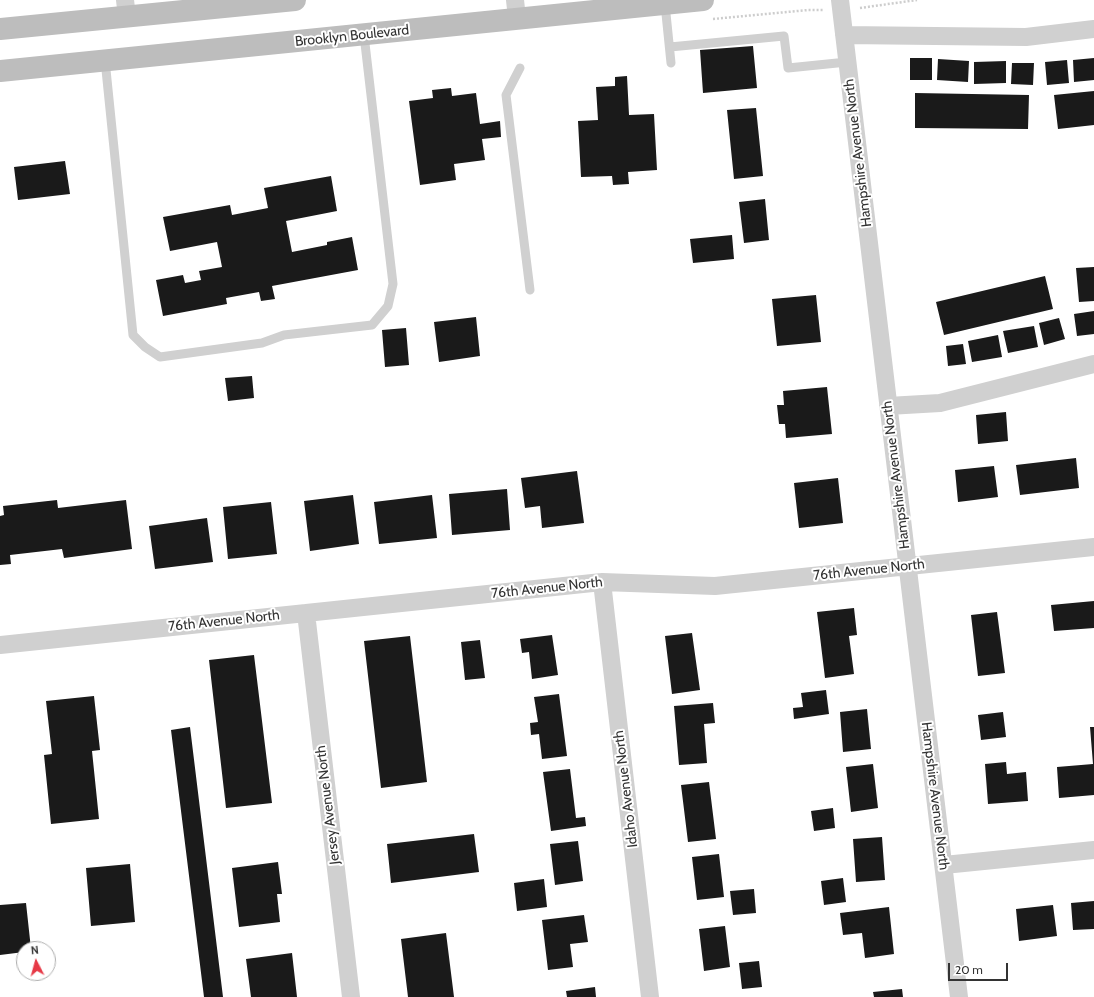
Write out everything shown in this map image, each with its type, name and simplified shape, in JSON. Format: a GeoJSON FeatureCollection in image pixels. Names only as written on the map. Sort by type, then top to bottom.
{"type":"FeatureCollection","features":[{"type":"Feature","properties":{"kind":"main road"},"geometry":{"type":"LineString","coordinates":[[0,29],[126,9],[295,0]]}},
{"type":"Feature","properties":{"kind":"main road","name":"Brooklyn Boulevard"},"geometry":{"type":"LineString","coordinates":[[0,71],[364,35],[516,9],[665,4],[703,0]]}},
{"type":"Feature","properties":{"kind":"street","name":"Hampshire Avenue North"},"geometry":{"type":"LineString","coordinates":[[840,0],[959,997]]}},
{"type":"Feature","properties":{"kind":"street"},"geometry":{"type":"LineString","coordinates":[[844,35],[1026,37],[1094,29]]}},
{"type":"Feature","properties":{"kind":"street"},"geometry":{"type":"LineString","coordinates":[[888,406],[940,403],[1094,364]]}},
{"type":"Feature","properties":{"kind":"street","name":"76th Avenue North"},"geometry":{"type":"LineString","coordinates":[[0,645],[602,582],[715,586],[1094,547]]}},
{"type":"Feature","properties":{"kind":"street","name":"Idaho Avenue North"},"geometry":{"type":"LineString","coordinates":[[602,582],[650,997]]}},
{"type":"Feature","properties":{"kind":"street","name":"Jersey Avenue North"},"geometry":{"type":"LineString","coordinates":[[306,613],[352,997]]}},
{"type":"Feature","properties":{"kind":"street"},"geometry":{"type":"LineString","coordinates":[[944,865],[1094,850]]}},
{"type":"Feature","properties":{"kind":"lane"},"geometry":{"type":"LineString","coordinates":[[665,4],[671,63]]}},
{"type":"Feature","properties":{"kind":"lane"},"geometry":{"type":"LineString","coordinates":[[104,60],[133,336],[160,357],[262,343],[284,335],[372,324],[388,306],[393,284],[364,35]]}},
{"type":"Feature","properties":{"kind":"lane"},"geometry":{"type":"LineString","coordinates":[[670,46],[784,36],[788,68],[847,62]]}},
{"type":"Feature","properties":{"kind":"lane"},"geometry":{"type":"LineString","coordinates":[[520,68],[506,96],[530,290]]}},
{"type":"Feature","properties":{"kind":"building"},"geometry":{"type":"Polygon","coordinates":[[[753,46],[757,88],[703,93],[700,50],[753,46]]]}},
{"type":"Feature","properties":{"kind":"building"},"geometry":{"type":"Polygon","coordinates":[[[910,58],[932,58],[932,80],[910,80],[910,58]]]}},
{"type":"Feature","properties":{"kind":"building"},"geometry":{"type":"Polygon","coordinates":[[[1094,58],[1094,80],[1074,82],[1073,60],[1094,58]]]}},
{"type":"Feature","properties":{"kind":"building"},"geometry":{"type":"Polygon","coordinates":[[[938,59],[969,61],[968,82],[937,80],[938,59]]]}},
{"type":"Feature","properties":{"kind":"building"},"geometry":{"type":"Polygon","coordinates":[[[1067,60],[1069,83],[1047,85],[1045,62],[1067,60]]]}},
{"type":"Feature","properties":{"kind":"building"},"geometry":{"type":"Polygon","coordinates":[[[1006,61],[1006,83],[974,84],[974,62],[1006,61]]]}},
{"type":"Feature","properties":{"kind":"building"},"geometry":{"type":"Polygon","coordinates":[[[1012,63],[1034,63],[1033,85],[1011,84],[1012,63]]]}},
{"type":"Feature","properties":{"kind":"building"},"geometry":{"type":"Polygon","coordinates":[[[627,76],[629,115],[654,114],[657,170],[628,172],[629,184],[613,185],[612,176],[581,177],[578,121],[598,120],[596,87],[615,86],[615,77],[627,76]]]}},
{"type":"Feature","properties":{"kind":"building"},"geometry":{"type":"Polygon","coordinates":[[[451,88],[452,96],[476,93],[480,124],[500,121],[501,137],[482,139],[485,160],[454,164],[456,180],[420,185],[409,101],[433,98],[432,90],[451,88]]]}},
{"type":"Feature","properties":{"kind":"building"},"geometry":{"type":"Polygon","coordinates":[[[1094,91],[1094,125],[1058,129],[1054,95],[1094,91]]]}},
{"type":"Feature","properties":{"kind":"building"},"geometry":{"type":"Polygon","coordinates":[[[915,93],[1029,95],[1028,129],[915,128],[915,93]]]}},
{"type":"Feature","properties":{"kind":"building"},"geometry":{"type":"Polygon","coordinates":[[[756,108],[763,176],[734,179],[727,110],[756,108]]]}},
{"type":"Feature","properties":{"kind":"building"},"geometry":{"type":"Polygon","coordinates":[[[65,161],[70,194],[18,200],[14,167],[65,161]]]}},
{"type":"Feature","properties":{"kind":"building"},"geometry":{"type":"Polygon","coordinates":[[[331,176],[337,211],[286,221],[292,252],[327,245],[327,242],[352,237],[358,270],[272,286],[275,299],[261,301],[259,292],[226,298],[227,304],[163,316],[156,280],[183,275],[185,283],[201,280],[199,271],[222,267],[217,242],[170,251],[163,217],[230,205],[232,215],[268,208],[264,188],[331,176]]]}},
{"type":"Feature","properties":{"kind":"building"},"geometry":{"type":"Polygon","coordinates":[[[765,199],[769,240],[744,243],[739,202],[765,199]]]}},
{"type":"Feature","properties":{"kind":"building"},"geometry":{"type":"Polygon","coordinates":[[[732,235],[734,259],[693,263],[690,239],[732,235]]]}},
{"type":"Feature","properties":{"kind":"building"},"geometry":{"type":"Polygon","coordinates":[[[1094,267],[1094,301],[1079,302],[1076,268],[1094,267]]]}},
{"type":"Feature","properties":{"kind":"building"},"geometry":{"type":"Polygon","coordinates":[[[1045,276],[1053,309],[944,335],[936,302],[1045,276]]]}},
{"type":"Feature","properties":{"kind":"building"},"geometry":{"type":"Polygon","coordinates":[[[816,295],[821,342],[777,346],[772,299],[816,295]]]}},
{"type":"Feature","properties":{"kind":"building"},"geometry":{"type":"Polygon","coordinates":[[[1094,311],[1094,334],[1077,336],[1074,314],[1094,311]]]}},
{"type":"Feature","properties":{"kind":"building"},"geometry":{"type":"Polygon","coordinates":[[[476,317],[480,356],[439,362],[434,322],[476,317]]]}},
{"type":"Feature","properties":{"kind":"building"},"geometry":{"type":"Polygon","coordinates":[[[1059,318],[1065,339],[1044,345],[1039,323],[1059,318]]]}},
{"type":"Feature","properties":{"kind":"building"},"geometry":{"type":"Polygon","coordinates":[[[1034,326],[1038,347],[1008,353],[1003,331],[1034,326]]]}},
{"type":"Feature","properties":{"kind":"building"},"geometry":{"type":"Polygon","coordinates":[[[406,328],[409,365],[385,367],[382,330],[406,328]]]}},
{"type":"Feature","properties":{"kind":"building"},"geometry":{"type":"Polygon","coordinates":[[[998,335],[1002,357],[972,362],[968,341],[998,335]]]}},
{"type":"Feature","properties":{"kind":"building"},"geometry":{"type":"Polygon","coordinates":[[[963,344],[966,364],[948,366],[946,346],[963,344]]]}},
{"type":"Feature","properties":{"kind":"building"},"geometry":{"type":"Polygon","coordinates":[[[252,376],[254,398],[228,401],[225,378],[252,376]]]}},
{"type":"Feature","properties":{"kind":"building"},"geometry":{"type":"Polygon","coordinates":[[[827,387],[832,434],[786,438],[785,424],[779,424],[777,405],[784,405],[783,391],[827,387]]]}},
{"type":"Feature","properties":{"kind":"building"},"geometry":{"type":"Polygon","coordinates":[[[1006,412],[1008,441],[978,444],[976,415],[1006,412]]]}},
{"type":"Feature","properties":{"kind":"building"},"geometry":{"type":"Polygon","coordinates":[[[1076,458],[1079,488],[1020,495],[1016,465],[1076,458]]]}},
{"type":"Feature","properties":{"kind":"building"},"geometry":{"type":"Polygon","coordinates":[[[994,466],[998,497],[958,502],[955,470],[994,466]]]}},
{"type":"Feature","properties":{"kind":"building"},"geometry":{"type":"Polygon","coordinates":[[[577,471],[584,523],[542,528],[540,506],[525,508],[521,478],[577,471]]]}},
{"type":"Feature","properties":{"kind":"building"},"geometry":{"type":"Polygon","coordinates":[[[838,478],[843,523],[799,528],[794,483],[838,478]]]}},
{"type":"Feature","properties":{"kind":"building"},"geometry":{"type":"Polygon","coordinates":[[[507,489],[510,530],[452,535],[449,494],[507,489]]]}},
{"type":"Feature","properties":{"kind":"building"},"geometry":{"type":"Polygon","coordinates":[[[353,495],[359,544],[310,551],[304,501],[353,495]]]}},
{"type":"Feature","properties":{"kind":"building"},"geometry":{"type":"Polygon","coordinates":[[[432,495],[437,538],[379,544],[374,502],[432,495]]]}},
{"type":"Feature","properties":{"kind":"building"},"geometry":{"type":"Polygon","coordinates":[[[57,500],[58,508],[126,500],[132,549],[64,558],[62,549],[10,555],[11,564],[0,565],[0,516],[4,515],[3,506],[57,500]]]}},
{"type":"Feature","properties":{"kind":"building"},"geometry":{"type":"Polygon","coordinates":[[[271,502],[277,554],[228,559],[223,507],[271,502]]]}},
{"type":"Feature","properties":{"kind":"building"},"geometry":{"type":"Polygon","coordinates":[[[207,518],[213,562],[155,569],[149,526],[207,518]]]}},
{"type":"Feature","properties":{"kind":"building"},"geometry":{"type":"Polygon","coordinates":[[[1094,601],[1094,628],[1054,631],[1051,605],[1094,601]]]}},
{"type":"Feature","properties":{"kind":"building"},"geometry":{"type":"Polygon","coordinates":[[[854,608],[857,635],[849,636],[854,674],[825,678],[817,612],[854,608]]]}},
{"type":"Feature","properties":{"kind":"building"},"geometry":{"type":"Polygon","coordinates":[[[997,612],[1005,673],[978,676],[971,615],[997,612]]]}},
{"type":"Feature","properties":{"kind":"building"},"geometry":{"type":"Polygon","coordinates":[[[692,633],[700,690],[672,694],[665,636],[692,633]]]}},
{"type":"Feature","properties":{"kind":"building"},"geometry":{"type":"Polygon","coordinates":[[[552,635],[558,675],[532,679],[529,652],[522,653],[520,639],[552,635]]]}},
{"type":"Feature","properties":{"kind":"building"},"geometry":{"type":"Polygon","coordinates":[[[410,636],[427,782],[381,788],[364,641],[410,636]]]}},
{"type":"Feature","properties":{"kind":"building"},"geometry":{"type":"Polygon","coordinates":[[[480,640],[485,678],[465,680],[461,642],[480,640]]]}},
{"type":"Feature","properties":{"kind":"building"},"geometry":{"type":"Polygon","coordinates":[[[254,655],[272,803],[226,808],[209,660],[254,655]]]}},
{"type":"Feature","properties":{"kind":"building"},"geometry":{"type":"Polygon","coordinates":[[[826,690],[829,714],[794,719],[793,708],[803,707],[801,693],[826,690]]]}},
{"type":"Feature","properties":{"kind":"building"},"geometry":{"type":"Polygon","coordinates":[[[559,694],[567,756],[542,759],[539,734],[531,735],[530,723],[538,722],[534,697],[559,694]]]}},
{"type":"Feature","properties":{"kind":"building"},"geometry":{"type":"Polygon","coordinates":[[[94,696],[100,750],[92,751],[99,819],[51,824],[44,755],[52,754],[46,701],[94,696]]]}},
{"type":"Feature","properties":{"kind":"building"},"geometry":{"type":"Polygon","coordinates":[[[713,703],[715,723],[704,724],[707,763],[679,765],[674,706],[713,703]]]}},
{"type":"Feature","properties":{"kind":"building"},"geometry":{"type":"Polygon","coordinates":[[[867,709],[871,749],[843,752],[840,712],[867,709]]]}},
{"type":"Feature","properties":{"kind":"building"},"geometry":{"type":"Polygon","coordinates":[[[1003,712],[1006,737],[981,740],[978,715],[1003,712]]]}},
{"type":"Feature","properties":{"kind":"building"},"geometry":{"type":"Polygon","coordinates":[[[190,727],[223,997],[204,997],[171,730],[190,727]]]}},
{"type":"Feature","properties":{"kind":"building"},"geometry":{"type":"Polygon","coordinates":[[[1090,727],[1094,727],[1094,795],[1059,798],[1057,767],[1093,764],[1090,727]]]}},
{"type":"Feature","properties":{"kind":"building"},"geometry":{"type":"Polygon","coordinates":[[[1006,762],[1007,774],[1026,772],[1028,801],[988,804],[985,764],[1006,762]]]}},
{"type":"Feature","properties":{"kind":"building"},"geometry":{"type":"Polygon","coordinates":[[[873,764],[878,808],[851,812],[846,767],[873,764]]]}},
{"type":"Feature","properties":{"kind":"building"},"geometry":{"type":"Polygon","coordinates":[[[570,769],[576,818],[585,817],[586,826],[551,831],[543,772],[570,769]]]}},
{"type":"Feature","properties":{"kind":"building"},"geometry":{"type":"Polygon","coordinates":[[[709,782],[716,839],[688,842],[681,785],[709,782]]]}},
{"type":"Feature","properties":{"kind":"building"},"geometry":{"type":"Polygon","coordinates":[[[833,808],[835,828],[814,831],[811,811],[833,808]]]}},
{"type":"Feature","properties":{"kind":"building"},"geometry":{"type":"Polygon","coordinates":[[[474,834],[479,872],[391,883],[387,844],[474,834]]]}},
{"type":"Feature","properties":{"kind":"building"},"geometry":{"type":"Polygon","coordinates":[[[882,837],[885,880],[856,882],[853,839],[882,837]]]}},
{"type":"Feature","properties":{"kind":"building"},"geometry":{"type":"Polygon","coordinates":[[[578,841],[583,881],[555,885],[550,844],[578,841]]]}},
{"type":"Feature","properties":{"kind":"building"},"geometry":{"type":"Polygon","coordinates":[[[719,854],[724,897],[697,900],[692,857],[719,854]]]}},
{"type":"Feature","properties":{"kind":"building"},"geometry":{"type":"Polygon","coordinates":[[[278,862],[282,894],[277,894],[280,922],[239,927],[232,868],[278,862]]]}},
{"type":"Feature","properties":{"kind":"building"},"geometry":{"type":"Polygon","coordinates":[[[130,864],[135,922],[91,926],[86,868],[130,864]]]}},
{"type":"Feature","properties":{"kind":"building"},"geometry":{"type":"Polygon","coordinates":[[[843,878],[846,902],[824,905],[821,881],[843,878]]]}},
{"type":"Feature","properties":{"kind":"building"},"geometry":{"type":"Polygon","coordinates":[[[544,879],[547,907],[517,911],[514,883],[544,879]]]}},
{"type":"Feature","properties":{"kind":"building"},"geometry":{"type":"Polygon","coordinates":[[[754,889],[756,913],[733,915],[730,891],[754,889]]]}},
{"type":"Feature","properties":{"kind":"building"},"geometry":{"type":"Polygon","coordinates":[[[1094,901],[1094,929],[1073,930],[1071,903],[1094,901]]]}},
{"type":"Feature","properties":{"kind":"building"},"geometry":{"type":"Polygon","coordinates":[[[26,903],[30,941],[16,941],[16,953],[0,955],[0,905],[26,903]]]}},
{"type":"Feature","properties":{"kind":"building"},"geometry":{"type":"Polygon","coordinates":[[[1053,905],[1057,936],[1019,941],[1016,909],[1053,905]]]}},
{"type":"Feature","properties":{"kind":"building"},"geometry":{"type":"Polygon","coordinates":[[[889,907],[894,954],[865,958],[862,933],[843,935],[840,913],[889,907]]]}},
{"type":"Feature","properties":{"kind":"building"},"geometry":{"type":"Polygon","coordinates":[[[584,915],[588,942],[570,944],[573,967],[548,970],[542,920],[584,915]]]}},
{"type":"Feature","properties":{"kind":"building"},"geometry":{"type":"Polygon","coordinates":[[[725,926],[730,967],[704,971],[699,929],[725,926]]]}},
{"type":"Feature","properties":{"kind":"building"},"geometry":{"type":"Polygon","coordinates":[[[446,933],[454,997],[408,997],[401,939],[446,933]]]}},
{"type":"Feature","properties":{"kind":"building"},"geometry":{"type":"Polygon","coordinates":[[[292,953],[297,997],[251,997],[246,959],[292,953]]]}},
{"type":"Feature","properties":{"kind":"building"},"geometry":{"type":"Polygon","coordinates":[[[759,961],[762,987],[742,989],[739,963],[759,961]]]}},
{"type":"Feature","properties":{"kind":"building"},"geometry":{"type":"Polygon","coordinates":[[[595,987],[596,997],[567,997],[566,991],[595,987]]]}},
{"type":"Feature","properties":{"kind":"building"},"geometry":{"type":"Polygon","coordinates":[[[902,989],[903,997],[874,997],[873,992],[902,989]]]}}]}
